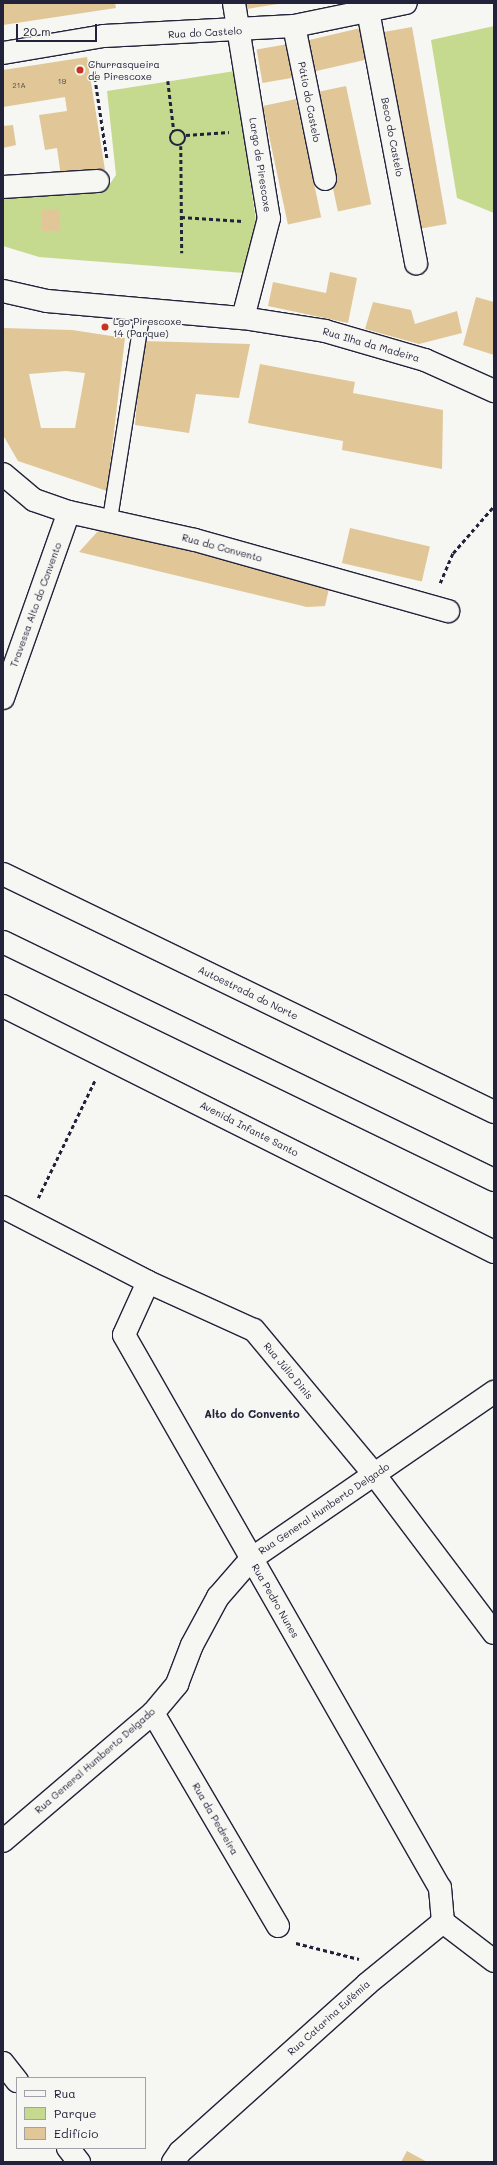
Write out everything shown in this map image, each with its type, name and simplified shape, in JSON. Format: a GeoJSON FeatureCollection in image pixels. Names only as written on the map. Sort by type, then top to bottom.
{"type":"FeatureCollection","features":[{"type":"Feature","properties":{"kind":"main road","name":"Largo de Pirescoxe"},"geometry":{"type":"LineString","coordinates":[[234,3],[240,32],[269,218],[243,318]]}},
{"type":"Feature","properties":{"kind":"main road","name":"Rua do Castelo"},"geometry":{"type":"LineString","coordinates":[[3,53],[89,38],[240,32],[294,26],[406,3]]}},
{"type":"Feature","properties":{"kind":"main road","name":"Beco do Castelo"},"geometry":{"type":"LineString","coordinates":[[368,11],[416,263]]}},
{"type":"Feature","properties":{"kind":"main road","name":"Pátio do Castelo"},"geometry":{"type":"LineString","coordinates":[[294,26],[325,179]]}},
{"type":"Feature","properties":{"kind":"main road"},"geometry":{"type":"LineString","coordinates":[[3,187],[98,181]]}},
{"type":"Feature","properties":{"kind":"main road"},"geometry":{"type":"LineString","coordinates":[[3,290],[47,300],[243,318]]}},
{"type":"Feature","properties":{"kind":"main road","name":"Rua Ilha da Madeira"},"geometry":{"type":"LineString","coordinates":[[243,318],[325,332],[425,360],[494,391]]}},
{"type":"Feature","properties":{"kind":"main road","name":"Rua do Convento"},"geometry":{"type":"LineString","coordinates":[[3,474],[34,500],[69,512],[110,519],[439,608]]}},
{"type":"Feature","properties":{"kind":"main road","name":"Travessa Alto do Convento"},"geometry":{"type":"LineString","coordinates":[[3,698],[69,512]]}},
{"type":"Feature","properties":{"kind":"main road","name":"Autoestrada do Norte"},"geometry":{"type":"LineString","coordinates":[[3,874],[494,1112]]}},
{"type":"Feature","properties":{"kind":"main road"},"geometry":{"type":"LineString","coordinates":[[3,942],[494,1180]]}},
{"type":"Feature","properties":{"kind":"main road","name":"Avenida Infante Santo"},"geometry":{"type":"LineString","coordinates":[[3,1006],[494,1252]]}},
{"type":"Feature","properties":{"kind":"main road","name":"Rua Júlio Dinis"},"geometry":{"type":"LineString","coordinates":[[3,1207],[148,1282],[254,1330],[374,1474],[494,1633]]}},
{"type":"Feature","properties":{"kind":"main road","name":"Rua Pedro Nunes"},"geometry":{"type":"LineString","coordinates":[[148,1282],[124,1335],[440,1888],[443,1922]]}},
{"type":"Feature","properties":{"kind":"main road","name":"Rua General Humberto Delgado"},"geometry":{"type":"LineString","coordinates":[[3,1841],[153,1713],[177,1684],[192,1645],[218,1597],[251,1559],[494,1392]]}},
{"type":"Feature","properties":{"kind":"main road","name":"Rua da Pedreira"},"geometry":{"type":"LineString","coordinates":[[153,1713],[278,1926]]}},
{"type":"Feature","properties":{"kind":"main road"},"geometry":{"type":"LineString","coordinates":[[443,1922],[494,1960]]}},
{"type":"Feature","properties":{"kind":"main road","name":"Rua Catarina Eufémia"},"geometry":{"type":"LineString","coordinates":[[173,2162],[185,2146],[388,1966],[443,1922]]}},
{"type":"Feature","properties":{"kind":"main road"},"geometry":{"type":"LineString","coordinates":[[3,2063],[16,2080]]}},
{"type":"Feature","properties":{"kind":"main road"},"geometry":{"type":"LineString","coordinates":[[69,2149],[79,2162]]}},
{"type":"Feature","properties":{"kind":"lane"},"geometry":{"type":"LineString","coordinates":[[110,519],[143,310]]}},
{"type":"Feature","properties":{"kind":"path"},"geometry":{"type":"LineString","coordinates":[[89,38],[109,171],[98,181]]}},
{"type":"Feature","properties":{"kind":"path"},"geometry":{"type":"LineString","coordinates":[[168,81],[174,131],[171,143],[181,146]]}},
{"type":"Feature","properties":{"kind":"path"},"geometry":{"type":"LineString","coordinates":[[174,131],[186,135],[236,132]]}},
{"type":"Feature","properties":{"kind":"path"},"geometry":{"type":"LineString","coordinates":[[182,252],[181,146],[186,135]]}},
{"type":"Feature","properties":{"kind":"path"},"geometry":{"type":"LineString","coordinates":[[181,217],[256,221],[269,218]]}},
{"type":"Feature","properties":{"kind":"path"},"geometry":{"type":"LineString","coordinates":[[439,608],[453,553],[494,506]]}},
{"type":"Feature","properties":{"kind":"path"},"geometry":{"type":"LineString","coordinates":[[27,1220],[106,1057]]}},
{"type":"Feature","properties":{"kind":"path"},"geometry":{"type":"LineString","coordinates":[[278,1926],[296,1944],[388,1966]]}},
{"type":"Feature","properties":{"kind":"green space"},"geometry":{"type":"Polygon","coordinates":[[[494,26],[494,213],[457,198],[431,40],[494,26]]]}},
{"type":"Feature","properties":{"kind":"green space"},"geometry":{"type":"Polygon","coordinates":[[[235,71],[256,221],[244,273],[39,257],[3,246],[3,197],[109,185],[116,175],[107,91],[235,71]]]}},
{"type":"Feature","properties":{"kind":"building"},"geometry":{"type":"Polygon","coordinates":[[[3,3],[115,3],[116,8],[3,25],[3,3]]]}},
{"type":"Feature","properties":{"kind":"building"},"geometry":{"type":"Polygon","coordinates":[[[246,3],[278,3],[278,4],[247,9],[246,3]]]}},
{"type":"Feature","properties":{"kind":"building"},"geometry":{"type":"Polygon","coordinates":[[[365,27],[372,58],[311,72],[304,41],[365,27]]]}},
{"type":"Feature","properties":{"kind":"building"},"geometry":{"type":"Polygon","coordinates":[[[412,27],[447,224],[414,230],[380,33],[412,27]]]}},
{"type":"Feature","properties":{"kind":"building"},"geometry":{"type":"Polygon","coordinates":[[[294,43],[300,76],[262,83],[257,50],[294,43]]]}},
{"type":"Feature","properties":{"kind":"building"},"geometry":{"type":"Polygon","coordinates":[[[87,57],[105,170],[61,177],[57,148],[45,150],[39,115],[67,111],[65,97],[3,107],[3,70],[87,57]]]}},
{"type":"Feature","properties":{"kind":"building"},"geometry":{"type":"Polygon","coordinates":[[[346,86],[371,204],[338,211],[313,93],[346,86]]]}},
{"type":"Feature","properties":{"kind":"building"},"geometry":{"type":"Polygon","coordinates":[[[296,99],[321,217],[288,224],[263,106],[296,99]]]}},
{"type":"Feature","properties":{"kind":"building"},"geometry":{"type":"Polygon","coordinates":[[[13,125],[16,145],[3,148],[3,126],[13,125]]]}},
{"type":"Feature","properties":{"kind":"building"},"geometry":{"type":"Polygon","coordinates":[[[42,209],[60,209],[60,231],[42,231],[42,209]]]}},
{"type":"Feature","properties":{"kind":"building"},"geometry":{"type":"Polygon","coordinates":[[[330,272],[357,278],[348,323],[268,306],[273,282],[326,293],[330,272]]]}},
{"type":"Feature","properties":{"kind":"building"},"geometry":{"type":"Polygon","coordinates":[[[476,297],[494,302],[494,355],[463,345],[476,297]]]}},
{"type":"Feature","properties":{"kind":"building"},"geometry":{"type":"Polygon","coordinates":[[[373,302],[411,310],[415,324],[457,311],[462,333],[419,344],[365,329],[373,302]]]}},
{"type":"Feature","properties":{"kind":"building"},"geometry":{"type":"Polygon","coordinates":[[[3,328],[72,330],[125,338],[107,491],[18,461],[3,435],[3,328]],[[66,371],[29,374],[41,428],[75,428],[85,373],[66,371]]]}},
{"type":"Feature","properties":{"kind":"building"},"geometry":{"type":"Polygon","coordinates":[[[142,341],[250,344],[239,398],[196,394],[189,433],[135,425],[142,341]]]}},
{"type":"Feature","properties":{"kind":"building"},"geometry":{"type":"Polygon","coordinates":[[[260,364],[355,382],[353,393],[443,410],[442,469],[342,450],[343,441],[248,423],[260,364]]]}},
{"type":"Feature","properties":{"kind":"building"},"geometry":{"type":"Polygon","coordinates":[[[350,528],[430,546],[422,582],[342,563],[350,528]]]}},
{"type":"Feature","properties":{"kind":"building"},"geometry":{"type":"Polygon","coordinates":[[[99,530],[330,584],[325,606],[307,607],[79,552],[99,530]]]}},
{"type":"Feature","properties":{"kind":"building"},"geometry":{"type":"Polygon","coordinates":[[[407,2151],[427,2162],[401,2162],[407,2151]]]}},
{"type":"Feature","properties":{"kind":"place","name":"Churrasqueira de Pirescoxe"},"geometry":{"type":"Point","coordinates":[80,70]}},
{"type":"Feature","properties":{"kind":"place","name":"Lgo Pirescoxe 14 (Parque)"},"geometry":{"type":"Point","coordinates":[105,327]}},
{"type":"Feature","properties":{"kind":"district","name":"Alto do Convento"},"geometry":{"type":"Point","coordinates":[252,1414]}}]}
